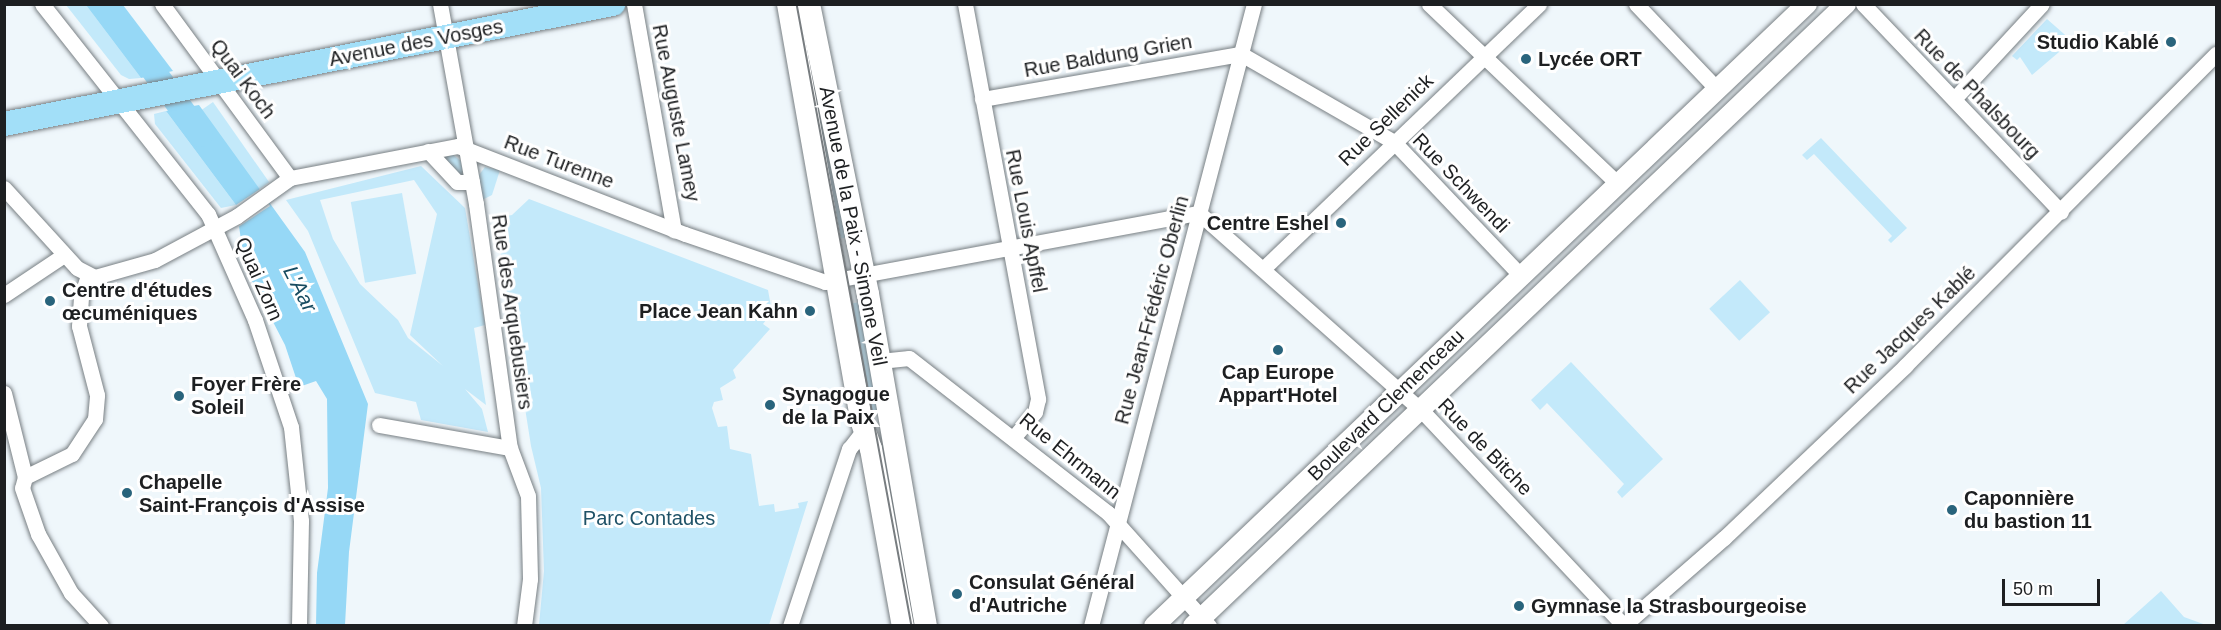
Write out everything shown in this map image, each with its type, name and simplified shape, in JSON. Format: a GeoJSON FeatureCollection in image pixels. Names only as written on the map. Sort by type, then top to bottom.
{"type":"FeatureCollection","features":[{"type":"Feature","properties":{"kind":"main road","name":"Avenue des Vosges"},"geometry":{"type":"LineString","coordinates":[[4,124],[613,4]]}},
{"type":"Feature","properties":{"kind":"main road","name":"Avenue de la Paix - Simone Veil"},"geometry":{"type":"LineString","coordinates":[[788,4],[864,430],[903,626]]}},
{"type":"Feature","properties":{"kind":"main road","name":"Avenue de la Paix - Simone Veil"},"geometry":{"type":"LineString","coordinates":[[809,4],[880,361],[926,626]]}},
{"type":"Feature","properties":{"kind":"street","name":"Quai Zorn"},"geometry":{"type":"LineString","coordinates":[[42,4],[131,100],[208,214],[270,358],[291,427],[301,521],[299,626]]}},
{"type":"Feature","properties":{"kind":"street","name":"Quai Koch"},"geometry":{"type":"LineString","coordinates":[[162,4],[209,83],[290,178]]}},
{"type":"Feature","properties":{"kind":"street","name":"Rue des Arquebusiers"},"geometry":{"type":"LineString","coordinates":[[440,4],[467,149],[510,448],[528,496],[530,579],[524,626]]}},
{"type":"Feature","properties":{"kind":"street","name":"Rue Auguste Lamey"},"geometry":{"type":"LineString","coordinates":[[634,4],[674,230]]}},
{"type":"Feature","properties":{"kind":"street","name":"Rue Louis Apffel"},"geometry":{"type":"LineString","coordinates":[[965,4],[1038,399],[1035,412],[1013,438]]}},
{"type":"Feature","properties":{"kind":"street","name":"Rue Jean-Frédéric Oberlin"},"geometry":{"type":"LineString","coordinates":[[1091,626],[1254,4]]}},
{"type":"Feature","properties":{"kind":"street"},"geometry":{"type":"LineString","coordinates":[[1429,4],[1637,203]]}},
{"type":"Feature","properties":{"kind":"street","name":"Rue Sellenick"},"geometry":{"type":"LineString","coordinates":[[1264,268],[1539,4]]}},
{"type":"Feature","properties":{"kind":"street"},"geometry":{"type":"LineString","coordinates":[[1636,4],[1717,89]]}},
{"type":"Feature","properties":{"kind":"street","name":"Boulevard Clemenceau"},"geometry":{"type":"LineString","coordinates":[[1154,626],[1807,4]]}},
{"type":"Feature","properties":{"kind":"street","name":"Boulevard Clemenceau"},"geometry":{"type":"LineString","coordinates":[[1201,623],[1420,410],[1846,4]]}},
{"type":"Feature","properties":{"kind":"street","name":"Rue de Phalsbourg"},"geometry":{"type":"LineString","coordinates":[[1863,4],[2061,212]]}},
{"type":"Feature","properties":{"kind":"street"},"geometry":{"type":"LineString","coordinates":[[1954,99],[2042,4]]}},
{"type":"Feature","properties":{"kind":"street","name":"Rue Baldung Grien"},"geometry":{"type":"LineString","coordinates":[[982,99],[1241,54]]}},
{"type":"Feature","properties":{"kind":"street","name":"Rue Schwendi"},"geometry":{"type":"LineString","coordinates":[[1241,54],[1394,142],[1521,276]]}},
{"type":"Feature","properties":{"kind":"street","name":"Rue Jacques Kablé"},"geometry":{"type":"LineString","coordinates":[[1623,625],[1732,530],[2061,212],[2217,54]]}},
{"type":"Feature","properties":{"kind":"street"},"geometry":{"type":"LineString","coordinates":[[2199,72],[2217,60]]}},
{"type":"Feature","properties":{"kind":"street","name":"Rue Turenne"},"geometry":{"type":"LineString","coordinates":[[88,276],[138,267],[237,216],[290,178],[458,146],[674,230],[816,280],[837,279],[1199,213]]}},
{"type":"Feature","properties":{"kind":"street"},"geometry":{"type":"LineString","coordinates":[[428,151],[457,182],[472,182]]}},
{"type":"Feature","properties":{"kind":"street"},"geometry":{"type":"LineString","coordinates":[[4,188],[64,255],[88,276],[81,297],[79,326],[98,395],[95,419],[72,454],[25,477]]}},
{"type":"Feature","properties":{"kind":"street","name":"Rue de Bitche"},"geometry":{"type":"LineString","coordinates":[[1199,213],[1401,390],[1623,625]]}},
{"type":"Feature","properties":{"kind":"street"},"geometry":{"type":"LineString","coordinates":[[4,295],[64,255]]}},
{"type":"Feature","properties":{"kind":"street","name":"Rue Ehrmann"},"geometry":{"type":"LineString","coordinates":[[880,361],[909,358],[1117,521],[1184,597],[1201,623]]}},
{"type":"Feature","properties":{"kind":"street"},"geometry":{"type":"LineString","coordinates":[[4,393],[25,477],[22,488],[45,549],[71,593],[101,626]]}},
{"type":"Feature","properties":{"kind":"street"},"geometry":{"type":"LineString","coordinates":[[379,425],[510,448]]}},
{"type":"Feature","properties":{"kind":"street"},"geometry":{"type":"LineString","coordinates":[[790,626],[849,449],[864,430]]}},
{"type":"Feature","properties":{"kind":"green space"},"geometry":{"type":"Polygon","coordinates":[[[66,5],[86,5],[141,78],[129,79],[121,75],[66,5]]]}},
{"type":"Feature","properties":{"kind":"green space"},"geometry":{"type":"Polygon","coordinates":[[[806,9],[846,237],[836,239],[796,11],[806,9]]]}},
{"type":"Feature","properties":{"kind":"green space"},"geometry":{"type":"Polygon","coordinates":[[[2047,19],[2072,41],[2032,75],[2020,57],[2017,60],[2012,56],[2047,19]]]}},
{"type":"Feature","properties":{"kind":"green space"},"geometry":{"type":"Polygon","coordinates":[[[213,102],[269,182],[258,190],[202,110],[213,102]]]}},
{"type":"Feature","properties":{"kind":"green space"},"geometry":{"type":"Polygon","coordinates":[[[166,111],[236,205],[221,208],[155,124],[154,114],[166,111]]]}},
{"type":"Feature","properties":{"kind":"green space"},"geometry":{"type":"Polygon","coordinates":[[[1821,138],[1907,228],[1891,243],[1888,240],[1892,236],[1814,154],[1807,160],[1802,155],[1821,138]]]}},
{"type":"Feature","properties":{"kind":"green space"},"geometry":{"type":"Polygon","coordinates":[[[452,154],[461,161],[463,175],[459,176],[440,157],[452,154]]]}},
{"type":"Feature","properties":{"kind":"green space"},"geometry":{"type":"Polygon","coordinates":[[[421,166],[465,208],[485,325],[474,328],[486,405],[465,389],[482,409],[488,432],[421,420],[416,402],[375,393],[308,231],[286,200],[421,166]],[[414,180],[320,200],[333,239],[360,284],[398,320],[408,338],[443,366],[410,335],[437,214],[414,180]]]}},
{"type":"Feature","properties":{"kind":"green space"},"geometry":{"type":"Polygon","coordinates":[[[485,167],[500,170],[492,195],[482,200],[479,175],[485,167]]]}},
{"type":"Feature","properties":{"kind":"green space"},"geometry":{"type":"Polygon","coordinates":[[[402,193],[416,274],[365,283],[351,202],[402,193]]]}},
{"type":"Feature","properties":{"kind":"green space","name":"Parc Contades"},"geometry":{"type":"Polygon","coordinates":[[[529,199],[768,290],[772,312],[763,324],[770,329],[733,370],[736,378],[720,388],[723,400],[714,402],[712,408],[718,427],[727,426],[730,449],[751,454],[759,506],[774,504],[775,512],[799,508],[798,503],[808,501],[769,625],[539,625],[544,571],[541,488],[531,446],[495,218],[512,215],[529,199]]]}},
{"type":"Feature","properties":{"kind":"green space"},"geometry":{"type":"Polygon","coordinates":[[[1740,280],[1770,312],[1739,341],[1709,309],[1740,280]]]}},
{"type":"Feature","properties":{"kind":"green space"},"geometry":{"type":"Polygon","coordinates":[[[860,302],[879,411],[869,413],[850,304],[860,302]]]}},
{"type":"Feature","properties":{"kind":"green space"},"geometry":{"type":"Polygon","coordinates":[[[1571,362],[1663,459],[1622,498],[1617,492],[1624,484],[1547,403],[1540,410],[1531,400],[1571,362]]]}},
{"type":"Feature","properties":{"kind":"green space"},"geometry":{"type":"Polygon","coordinates":[[[2161,591],[2184,617],[2206,625],[2123,625],[2161,591]]]}},
{"type":"Feature","properties":{"kind":"water"},"geometry":{"type":"Polygon","coordinates":[[[86,5],[123,5],[173,71],[141,78],[86,5]]]}},
{"type":"Feature","properties":{"kind":"water"},"geometry":{"type":"Polygon","coordinates":[[[199,105],[305,252],[368,404],[349,552],[345,625],[316,625],[317,573],[328,488],[327,399],[316,381],[299,387],[285,345],[245,268],[236,205],[166,111],[199,105]]]}},
{"type":"Feature","properties":{"kind":"pier"},"geometry":{"type":"Polygon","coordinates":[[[260,189],[270,206],[238,227],[236,205],[260,189]]]}},
{"type":"Feature","properties":{"kind":"waterway","name":"L'Aar"},"geometry":{"type":"LineString","coordinates":[[104,4],[201,135]]}},
{"type":"Feature","properties":{"kind":"tram line"},"geometry":{"type":"LineString","coordinates":[[797,4],[912,626]]}},
{"type":"Feature","properties":{"kind":"place","name":"Studio Kablé"},"geometry":{"type":"Point","coordinates":[2171,42]}},
{"type":"Feature","properties":{"kind":"place","name":"Lycée ORT"},"geometry":{"type":"Point","coordinates":[1526,59]}},
{"type":"Feature","properties":{"kind":"place","name":"Centre Eshel"},"geometry":{"type":"Point","coordinates":[1341,223]}},
{"type":"Feature","properties":{"kind":"place","name":"Centre d'études œcuméniques"},"geometry":{"type":"Point","coordinates":[50,301]}},
{"type":"Feature","properties":{"kind":"place","name":"Place Jean Kahn"},"geometry":{"type":"Point","coordinates":[810,311]}},
{"type":"Feature","properties":{"kind":"place","name":"Cap Europe Appart'Hotel"},"geometry":{"type":"Point","coordinates":[1278,350]}},
{"type":"Feature","properties":{"kind":"place","name":"Foyer Frère Soleil"},"geometry":{"type":"Point","coordinates":[179,396]}},
{"type":"Feature","properties":{"kind":"place","name":"Synagogue de la Paix"},"geometry":{"type":"Point","coordinates":[770,405]}},
{"type":"Feature","properties":{"kind":"place","name":"Chapelle Saint-François d'Assise"},"geometry":{"type":"Point","coordinates":[127,493]}},
{"type":"Feature","properties":{"kind":"place","name":"Caponnière du bastion 11"},"geometry":{"type":"Point","coordinates":[1952,510]}},
{"type":"Feature","properties":{"kind":"place","name":"Consulat Général d'Autriche"},"geometry":{"type":"Point","coordinates":[957,594]}},
{"type":"Feature","properties":{"kind":"place","name":"Gymnase la Strasbourgeoise"},"geometry":{"type":"Point","coordinates":[1519,606]}}]}
